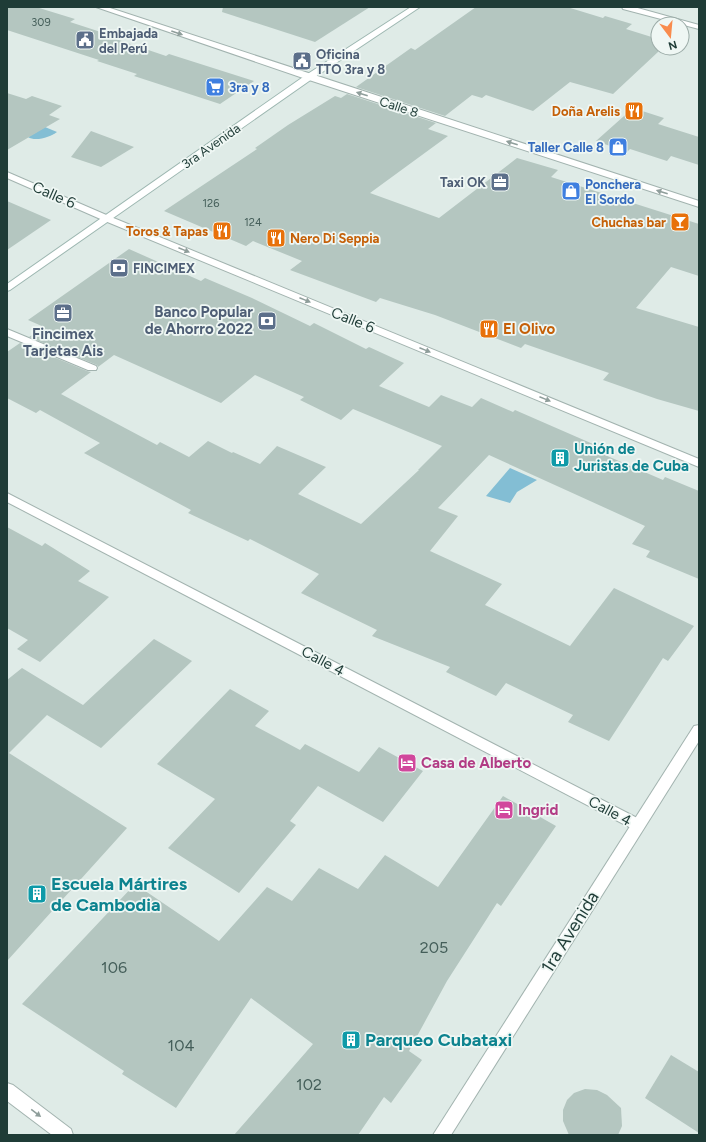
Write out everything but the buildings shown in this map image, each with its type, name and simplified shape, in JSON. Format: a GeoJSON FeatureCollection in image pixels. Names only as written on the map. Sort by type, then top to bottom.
{"type":"FeatureCollection","features":[{"type":"Feature","properties":{"kind":"street","name":"Calle 8"},"geometry":{"type":"LineString","coordinates":[[100,7],[309,77],[699,204]]}},
{"type":"Feature","properties":{"kind":"street","name":"3ra Avenida"},"geometry":{"type":"LineString","coordinates":[[7,288],[108,219],[309,77],[416,7]]}},
{"type":"Feature","properties":{"kind":"street"},"geometry":{"type":"LineString","coordinates":[[626,7],[699,27]]}},
{"type":"Feature","properties":{"kind":"street","name":"Calle 6"},"geometry":{"type":"LineString","coordinates":[[7,174],[108,219],[699,463]]}},
{"type":"Feature","properties":{"kind":"street"},"geometry":{"type":"LineString","coordinates":[[10,336],[92,368]]}},
{"type":"Feature","properties":{"kind":"street","name":"Calle 4"},"geometry":{"type":"LineString","coordinates":[[7,496],[638,825]]}},
{"type":"Feature","properties":{"kind":"street","name":"1ra Avenida"},"geometry":{"type":"LineString","coordinates":[[441,1135],[699,730]]}},
{"type":"Feature","properties":{"kind":"street"},"geometry":{"type":"LineString","coordinates":[[7,1091],[65,1135]]}},
{"type":"Feature","properties":{"kind":"water"},"geometry":{"type":"Polygon","coordinates":[[[45,127],[57,132],[51,136],[43,138],[35,139],[28,137],[45,127]]]}},
{"type":"Feature","properties":{"kind":"water"},"geometry":{"type":"Polygon","coordinates":[[[510,468],[537,480],[517,492],[510,503],[486,496],[510,468]]]}},
{"type":"Feature","properties":{"kind":"place","name":"Embajada del Perú"},"geometry":{"type":"Point","coordinates":[85,40]}},
{"type":"Feature","properties":{"kind":"place","name":"Oficina TTO 3ra y 8"},"geometry":{"type":"Point","coordinates":[302,61]}},
{"type":"Feature","properties":{"kind":"place","name":"3ra y 8"},"geometry":{"type":"Point","coordinates":[215,87]}},
{"type":"Feature","properties":{"kind":"place","name":"Doña Arelis"},"geometry":{"type":"Point","coordinates":[634,111]}},
{"type":"Feature","properties":{"kind":"place","name":"Taller Calle 8"},"geometry":{"type":"Point","coordinates":[618,147]}},
{"type":"Feature","properties":{"kind":"place","name":"Taxi OK"},"geometry":{"type":"Point","coordinates":[500,182]}},
{"type":"Feature","properties":{"kind":"place","name":"Ponchera El Sordo"},"geometry":{"type":"Point","coordinates":[571,191]}},
{"type":"Feature","properties":{"kind":"place","name":"Chuchas bar"},"geometry":{"type":"Point","coordinates":[680,222]}},
{"type":"Feature","properties":{"kind":"place","name":"Toros & Tapas"},"geometry":{"type":"Point","coordinates":[222,231]}},
{"type":"Feature","properties":{"kind":"place","name":"Nero Di Seppia"},"geometry":{"type":"Point","coordinates":[276,238]}},
{"type":"Feature","properties":{"kind":"place","name":"FINCIMEX"},"geometry":{"type":"Point","coordinates":[119,268]}},
{"type":"Feature","properties":{"kind":"place","name":"Fincimex Tarjetas Ais"},"geometry":{"type":"Point","coordinates":[63,313]}},
{"type":"Feature","properties":{"kind":"place","name":"Banco Popular de Ahorro 2022"},"geometry":{"type":"Point","coordinates":[267,321]}},
{"type":"Feature","properties":{"kind":"place","name":"El Olivo"},"geometry":{"type":"Point","coordinates":[489,329]}},
{"type":"Feature","properties":{"kind":"place","name":"Unión de Juristas de Cuba"},"geometry":{"type":"Point","coordinates":[560,458]}},
{"type":"Feature","properties":{"kind":"place","name":"Casa de Alberto"},"geometry":{"type":"Point","coordinates":[407,763]}},
{"type":"Feature","properties":{"kind":"place","name":"Ingrid"},"geometry":{"type":"Point","coordinates":[504,810]}},
{"type":"Feature","properties":{"kind":"place","name":"Escuela Mártires de Cambodia"},"geometry":{"type":"Point","coordinates":[37,894]}},
{"type":"Feature","properties":{"kind":"place","name":"Parqueo Cubataxi"},"geometry":{"type":"Point","coordinates":[351,1040]}}]}
